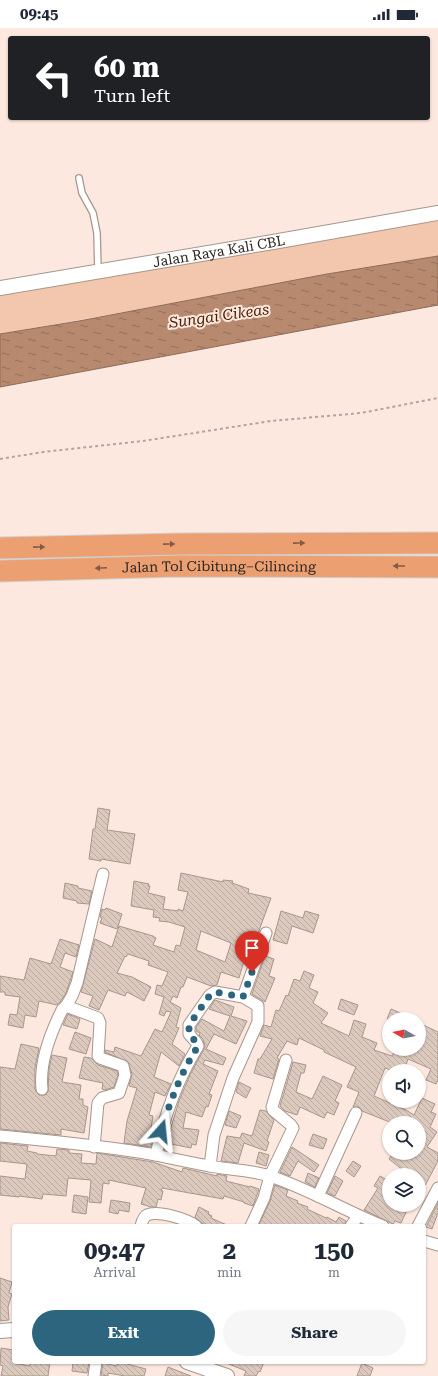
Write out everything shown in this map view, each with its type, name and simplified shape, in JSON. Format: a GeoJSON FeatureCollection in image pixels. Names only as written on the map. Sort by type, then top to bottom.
{"type":"FeatureCollection","features":[{"type":"Feature","properties":{"kind":"highway","name":"Jalan Tol Cibitung–Cilincing"},"geometry":{"type":"LineString","coordinates":[[0,548],[180,544],[438,542]]}},
{"type":"Feature","properties":{"kind":"highway","name":"Jalan Tol Cibitung–Cilincing"},"geometry":{"type":"LineString","coordinates":[[0,571],[180,566],[438,567]]}},
{"type":"Feature","properties":{"kind":"street","name":"Jalan Raya Kali CBL"},"geometry":{"type":"LineString","coordinates":[[0,288],[438,213]]}},
{"type":"Feature","properties":{"kind":"street"},"geometry":{"type":"LineString","coordinates":[[42,1089],[42,1065],[46,1048],[62,1010],[72,996],[77,983],[103,874]]}},
{"type":"Feature","properties":{"kind":"street"},"geometry":{"type":"LineString","coordinates":[[243,997],[266,933]]}},
{"type":"Feature","properties":{"kind":"street"},"geometry":{"type":"LineString","coordinates":[[156,1155],[161,1131],[173,1094],[186,1066],[198,1046],[189,1034],[189,1025],[210,995],[215,992],[243,997],[258,1006],[258,1022],[233,1078],[214,1135],[210,1166]]}},
{"type":"Feature","properties":{"kind":"street"},"geometry":{"type":"LineString","coordinates":[[66,1006],[98,1018],[100,1021],[98,1056],[124,1068],[125,1075],[119,1093],[102,1098],[98,1104],[94,1147]]}},
{"type":"Feature","properties":{"kind":"street"},"geometry":{"type":"LineString","coordinates":[[252,1224],[264,1198],[270,1176],[293,1128],[273,1110],[272,1107],[286,1060]]}},
{"type":"Feature","properties":{"kind":"street"},"geometry":{"type":"LineString","coordinates":[[318,1196],[356,1113]]}},
{"type":"Feature","properties":{"kind":"street"},"geometry":{"type":"LineString","coordinates":[[0,1136],[156,1155],[210,1166],[259,1173],[270,1176],[318,1196],[358,1216],[379,1224]]}},
{"type":"Feature","properties":{"kind":"street"},"geometry":{"type":"LineString","coordinates":[[419,1224],[438,1188]]}},
{"type":"Feature","properties":{"kind":"street"},"geometry":{"type":"LineString","coordinates":[[142,1224],[143,1219],[147,1215],[152,1214],[180,1218],[192,1224]]}},
{"type":"Feature","properties":{"kind":"street"},"geometry":{"type":"LineString","coordinates":[[352,1224],[358,1216]]}},
{"type":"Feature","properties":{"kind":"street"},"geometry":{"type":"LineString","coordinates":[[426,1242],[438,1245]]}},
{"type":"Feature","properties":{"kind":"street"},"geometry":{"type":"LineString","coordinates":[[0,1331],[12,1330]]}},
{"type":"Feature","properties":{"kind":"street"},"geometry":{"type":"LineString","coordinates":[[94,1376],[96,1364]]}},
{"type":"Feature","properties":{"kind":"street"},"geometry":{"type":"LineString","coordinates":[[194,1364],[227,1376]]}},
{"type":"Feature","properties":{"kind":"lane"},"geometry":{"type":"LineString","coordinates":[[79,178],[82,193],[93,213],[97,233],[98,272]]}},
{"type":"Feature","properties":{"kind":"path"},"geometry":{"type":"LineString","coordinates":[[0,459],[43,452],[143,441],[271,421],[361,413],[438,398]]}},
{"type":"Feature","properties":{"kind":"shaded area"},"geometry":{"type":"Polygon","coordinates":[[[438,220],[438,256],[328,274],[0,334],[0,296],[276,245],[438,220]]]}},
{"type":"Feature","properties":{"kind":"water","name":"Sungai Cikeas"},"geometry":{"type":"Polygon","coordinates":[[[438,256],[438,305],[0,387],[0,334],[79,321],[327,274],[438,256]]]}},
{"type":"Feature","properties":{"kind":"building"},"geometry":{"type":"Polygon","coordinates":[[[98,808],[110,810],[107,830],[135,834],[130,864],[101,859],[101,861],[89,859],[93,829],[95,829],[98,808]]]}},
{"type":"Feature","properties":{"kind":"building"},"geometry":{"type":"Polygon","coordinates":[[[181,873],[223,882],[223,880],[233,881],[232,883],[249,889],[248,893],[271,898],[257,936],[252,935],[248,950],[252,952],[249,960],[247,959],[246,962],[244,961],[239,978],[221,972],[217,985],[211,986],[187,977],[177,998],[173,996],[170,1002],[181,1008],[176,1027],[179,1028],[172,1044],[185,1054],[179,1066],[161,1052],[154,1077],[171,1084],[165,1096],[155,1092],[149,1115],[153,1116],[150,1134],[154,1135],[151,1147],[124,1143],[127,1121],[137,1088],[129,1086],[132,1074],[128,1062],[105,1052],[105,1050],[114,1052],[115,1047],[141,1056],[155,1029],[162,1032],[171,1012],[166,1011],[164,1016],[159,1014],[164,997],[155,994],[157,985],[162,986],[168,972],[148,965],[149,961],[128,954],[126,957],[125,956],[117,973],[132,977],[151,987],[144,1001],[127,992],[125,996],[108,990],[99,1010],[89,1006],[93,996],[81,992],[95,939],[112,947],[119,926],[153,936],[156,938],[153,945],[174,952],[176,945],[180,946],[185,927],[169,922],[159,921],[160,918],[153,917],[154,910],[131,906],[134,881],[149,884],[148,886],[150,886],[148,893],[165,897],[163,909],[178,911],[178,909],[183,911],[188,892],[178,890],[181,873]],[[201,931],[196,950],[225,962],[231,943],[201,931]]]}},
{"type":"Feature","properties":{"kind":"building"},"geometry":{"type":"Polygon","coordinates":[[[65,883],[92,891],[89,904],[77,903],[77,901],[63,898],[65,883]]]}},
{"type":"Feature","properties":{"kind":"building"},"geometry":{"type":"Polygon","coordinates":[[[106,908],[122,914],[117,929],[100,923],[102,918],[100,917],[102,909],[105,910],[106,908]]]}},
{"type":"Feature","properties":{"kind":"building"},"geometry":{"type":"Polygon","coordinates":[[[281,911],[303,918],[305,911],[319,915],[313,933],[292,926],[287,944],[273,940],[281,911]]]}},
{"type":"Feature","properties":{"kind":"building"},"geometry":{"type":"Polygon","coordinates":[[[60,939],[79,945],[76,957],[65,953],[60,967],[73,972],[66,993],[57,1005],[39,1001],[36,1017],[25,1015],[23,1028],[8,1025],[10,1014],[17,1015],[20,997],[5,995],[5,992],[0,992],[0,976],[24,980],[30,958],[51,964],[60,939]]]}},
{"type":"Feature","properties":{"kind":"building"},"geometry":{"type":"Polygon","coordinates":[[[265,956],[274,959],[269,976],[275,978],[265,1002],[252,994],[265,956]]]}},
{"type":"Feature","properties":{"kind":"building"},"geometry":{"type":"Polygon","coordinates":[[[304,971],[314,975],[309,988],[318,992],[313,1003],[328,1013],[321,1023],[349,1036],[354,1020],[366,1024],[362,1037],[377,1043],[374,1050],[382,1053],[382,1056],[426,1056],[426,1026],[438,1032],[438,1080],[436,1084],[426,1080],[431,1069],[426,1067],[426,1064],[420,1064],[408,1059],[406,1064],[382,1064],[382,1076],[374,1096],[382,1100],[382,1108],[401,1108],[414,1115],[417,1108],[426,1108],[426,1100],[435,1104],[431,1112],[436,1114],[430,1127],[437,1132],[427,1147],[438,1153],[438,1161],[426,1184],[426,1168],[400,1168],[390,1160],[426,1160],[426,1116],[382,1116],[382,1119],[362,1111],[359,1107],[353,1107],[359,1092],[347,1087],[356,1067],[299,1038],[297,1045],[287,1041],[277,1058],[279,1059],[273,1079],[254,1073],[258,1059],[260,1059],[272,1039],[260,1036],[264,1025],[271,1027],[276,1010],[279,1011],[286,995],[288,996],[294,979],[300,981],[304,971]]]}},
{"type":"Feature","properties":{"kind":"building"},"geometry":{"type":"Polygon","coordinates":[[[341,999],[358,1005],[354,1015],[338,1009],[341,999]]]}},
{"type":"Feature","properties":{"kind":"building"},"geometry":{"type":"Polygon","coordinates":[[[215,1000],[234,1007],[231,1016],[247,1021],[236,1044],[214,1034],[206,1049],[226,1058],[223,1065],[205,1060],[203,1064],[218,1071],[209,1094],[212,1095],[208,1107],[206,1106],[202,1117],[186,1112],[183,1128],[199,1130],[196,1145],[192,1144],[191,1148],[171,1144],[170,1151],[164,1150],[179,1101],[190,1075],[205,1047],[203,1039],[199,1035],[200,1033],[196,1031],[196,1027],[202,1019],[224,1031],[230,1016],[209,1009],[215,1000]]]}},
{"type":"Feature","properties":{"kind":"building"},"geometry":{"type":"Polygon","coordinates":[[[391,1009],[398,1012],[390,1012],[391,1009]]]}},
{"type":"Feature","properties":{"kind":"building"},"geometry":{"type":"Polygon","coordinates":[[[68,1014],[80,1019],[77,1029],[63,1025],[68,1014]]]}},
{"type":"Feature","properties":{"kind":"building"},"geometry":{"type":"Polygon","coordinates":[[[75,1032],[91,1038],[86,1054],[69,1049],[75,1032]]]}},
{"type":"Feature","properties":{"kind":"building"},"geometry":{"type":"Polygon","coordinates":[[[21,1044],[39,1048],[35,1068],[35,1090],[39,1095],[45,1095],[48,1092],[49,1069],[52,1055],[67,1058],[62,1082],[81,1085],[79,1099],[83,1099],[83,1105],[88,1107],[84,1133],[61,1129],[61,1135],[0,1129],[0,1067],[15,1069],[21,1044]]]}},
{"type":"Feature","properties":{"kind":"building"},"geometry":{"type":"Polygon","coordinates":[[[84,1057],[91,1058],[98,1065],[117,1071],[118,1075],[114,1087],[105,1090],[102,1089],[103,1083],[79,1078],[84,1057]]]}},
{"type":"Feature","properties":{"kind":"building"},"geometry":{"type":"Polygon","coordinates":[[[293,1062],[306,1065],[304,1073],[301,1073],[296,1092],[312,1099],[323,1076],[342,1085],[335,1101],[339,1103],[334,1115],[327,1112],[324,1118],[300,1107],[297,1115],[285,1111],[280,1106],[293,1062]]]}},
{"type":"Feature","properties":{"kind":"building"},"geometry":{"type":"Polygon","coordinates":[[[239,1082],[251,1088],[246,1098],[236,1092],[239,1082]]]}},
{"type":"Feature","properties":{"kind":"building"},"geometry":{"type":"Polygon","coordinates":[[[260,1110],[266,1111],[274,1120],[267,1141],[269,1142],[266,1151],[244,1143],[238,1163],[221,1161],[227,1136],[240,1138],[242,1133],[252,1136],[260,1110]]]}},
{"type":"Feature","properties":{"kind":"building"},"geometry":{"type":"Polygon","coordinates":[[[229,1111],[241,1116],[236,1128],[225,1125],[229,1111]]]}},
{"type":"Feature","properties":{"kind":"building"},"geometry":{"type":"Polygon","coordinates":[[[313,1134],[327,1139],[323,1149],[309,1145],[313,1134]]]}},
{"type":"Feature","properties":{"kind":"building"},"geometry":{"type":"Polygon","coordinates":[[[0,1143],[28,1146],[27,1151],[37,1154],[56,1156],[57,1149],[69,1150],[69,1153],[82,1154],[81,1163],[96,1164],[97,1153],[153,1162],[182,1172],[183,1168],[217,1176],[217,1174],[227,1176],[226,1181],[259,1189],[253,1206],[224,1196],[223,1199],[162,1188],[161,1190],[163,1191],[161,1200],[158,1199],[156,1207],[151,1207],[141,1204],[146,1188],[109,1180],[109,1184],[103,1183],[101,1203],[89,1202],[91,1180],[68,1178],[66,1196],[43,1194],[42,1199],[0,1195],[0,1176],[25,1179],[27,1164],[0,1161],[0,1143]]]}},
{"type":"Feature","properties":{"kind":"building"},"geometry":{"type":"Polygon","coordinates":[[[292,1147],[319,1165],[314,1172],[298,1161],[290,1176],[280,1172],[292,1147]]]}},
{"type":"Feature","properties":{"kind":"building"},"geometry":{"type":"Polygon","coordinates":[[[259,1152],[269,1155],[266,1166],[256,1163],[259,1152]]]}},
{"type":"Feature","properties":{"kind":"building"},"geometry":{"type":"Polygon","coordinates":[[[353,1161],[361,1166],[354,1177],[346,1171],[353,1161]]]}},
{"type":"Feature","properties":{"kind":"building"},"geometry":{"type":"Polygon","coordinates":[[[308,1173],[319,1178],[315,1187],[305,1182],[308,1173]]]}},
{"type":"Feature","properties":{"kind":"building"},"geometry":{"type":"Polygon","coordinates":[[[335,1176],[343,1181],[335,1196],[327,1193],[335,1176]]]}},
{"type":"Feature","properties":{"kind":"building"},"geometry":{"type":"Polygon","coordinates":[[[380,1176],[382,1177],[382,1212],[406,1212],[401,1223],[395,1221],[393,1224],[364,1210],[378,1188],[374,1186],[380,1176]]]}},
{"type":"Feature","properties":{"kind":"building"},"geometry":{"type":"Polygon","coordinates":[[[275,1185],[288,1190],[286,1196],[298,1201],[297,1203],[308,1207],[307,1209],[336,1222],[339,1217],[346,1221],[345,1224],[259,1224],[270,1201],[275,1185]]]}},
{"type":"Feature","properties":{"kind":"building"},"geometry":{"type":"Polygon","coordinates":[[[74,1195],[88,1197],[86,1214],[72,1212],[74,1195]]]}},
{"type":"Feature","properties":{"kind":"building"},"geometry":{"type":"Polygon","coordinates":[[[111,1200],[130,1203],[129,1212],[119,1210],[118,1214],[109,1212],[111,1200]]]}},
{"type":"Feature","properties":{"kind":"building"},"geometry":{"type":"Polygon","coordinates":[[[438,1203],[438,1213],[432,1229],[426,1227],[438,1203]]]}},
{"type":"Feature","properties":{"kind":"building"},"geometry":{"type":"Polygon","coordinates":[[[199,1207],[209,1212],[208,1214],[212,1216],[211,1218],[224,1224],[204,1224],[195,1217],[199,1207]]]}},
{"type":"Feature","properties":{"kind":"building"},"geometry":{"type":"Polygon","coordinates":[[[0,1278],[12,1282],[9,1293],[12,1294],[8,1307],[9,1320],[0,1321],[0,1278]]]}},
{"type":"Feature","properties":{"kind":"building"},"geometry":{"type":"Polygon","coordinates":[[[1,1348],[12,1350],[12,1364],[30,1366],[30,1364],[50,1364],[48,1376],[1,1376],[3,1366],[0,1365],[1,1348]]]}},
{"type":"Feature","properties":{"kind":"building"},"geometry":{"type":"Polygon","coordinates":[[[73,1364],[89,1364],[87,1373],[72,1371],[73,1364]]]}},
{"type":"Feature","properties":{"kind":"building"},"geometry":{"type":"Polygon","coordinates":[[[103,1364],[117,1366],[118,1364],[127,1364],[146,1369],[144,1376],[125,1376],[108,1373],[108,1376],[101,1375],[103,1364]]]}},
{"type":"Feature","properties":{"kind":"building"},"geometry":{"type":"Polygon","coordinates":[[[229,1364],[263,1364],[260,1372],[259,1371],[256,1376],[244,1376],[246,1371],[229,1364]]]}},
{"type":"Feature","properties":{"kind":"building"},"geometry":{"type":"Polygon","coordinates":[[[362,1364],[373,1368],[370,1376],[357,1376],[362,1364]]]}},
{"type":"Feature","properties":{"kind":"building"},"geometry":{"type":"Polygon","coordinates":[[[168,1367],[191,1376],[165,1376],[168,1367]]]}},
{"type":"Feature","properties":{"kind":"route"},"geometry":{"type":"LineString","coordinates":[[161,1131],[173,1094],[186,1066],[198,1046],[189,1034],[189,1025],[210,995],[215,992],[243,997],[252,972]]}}]}
